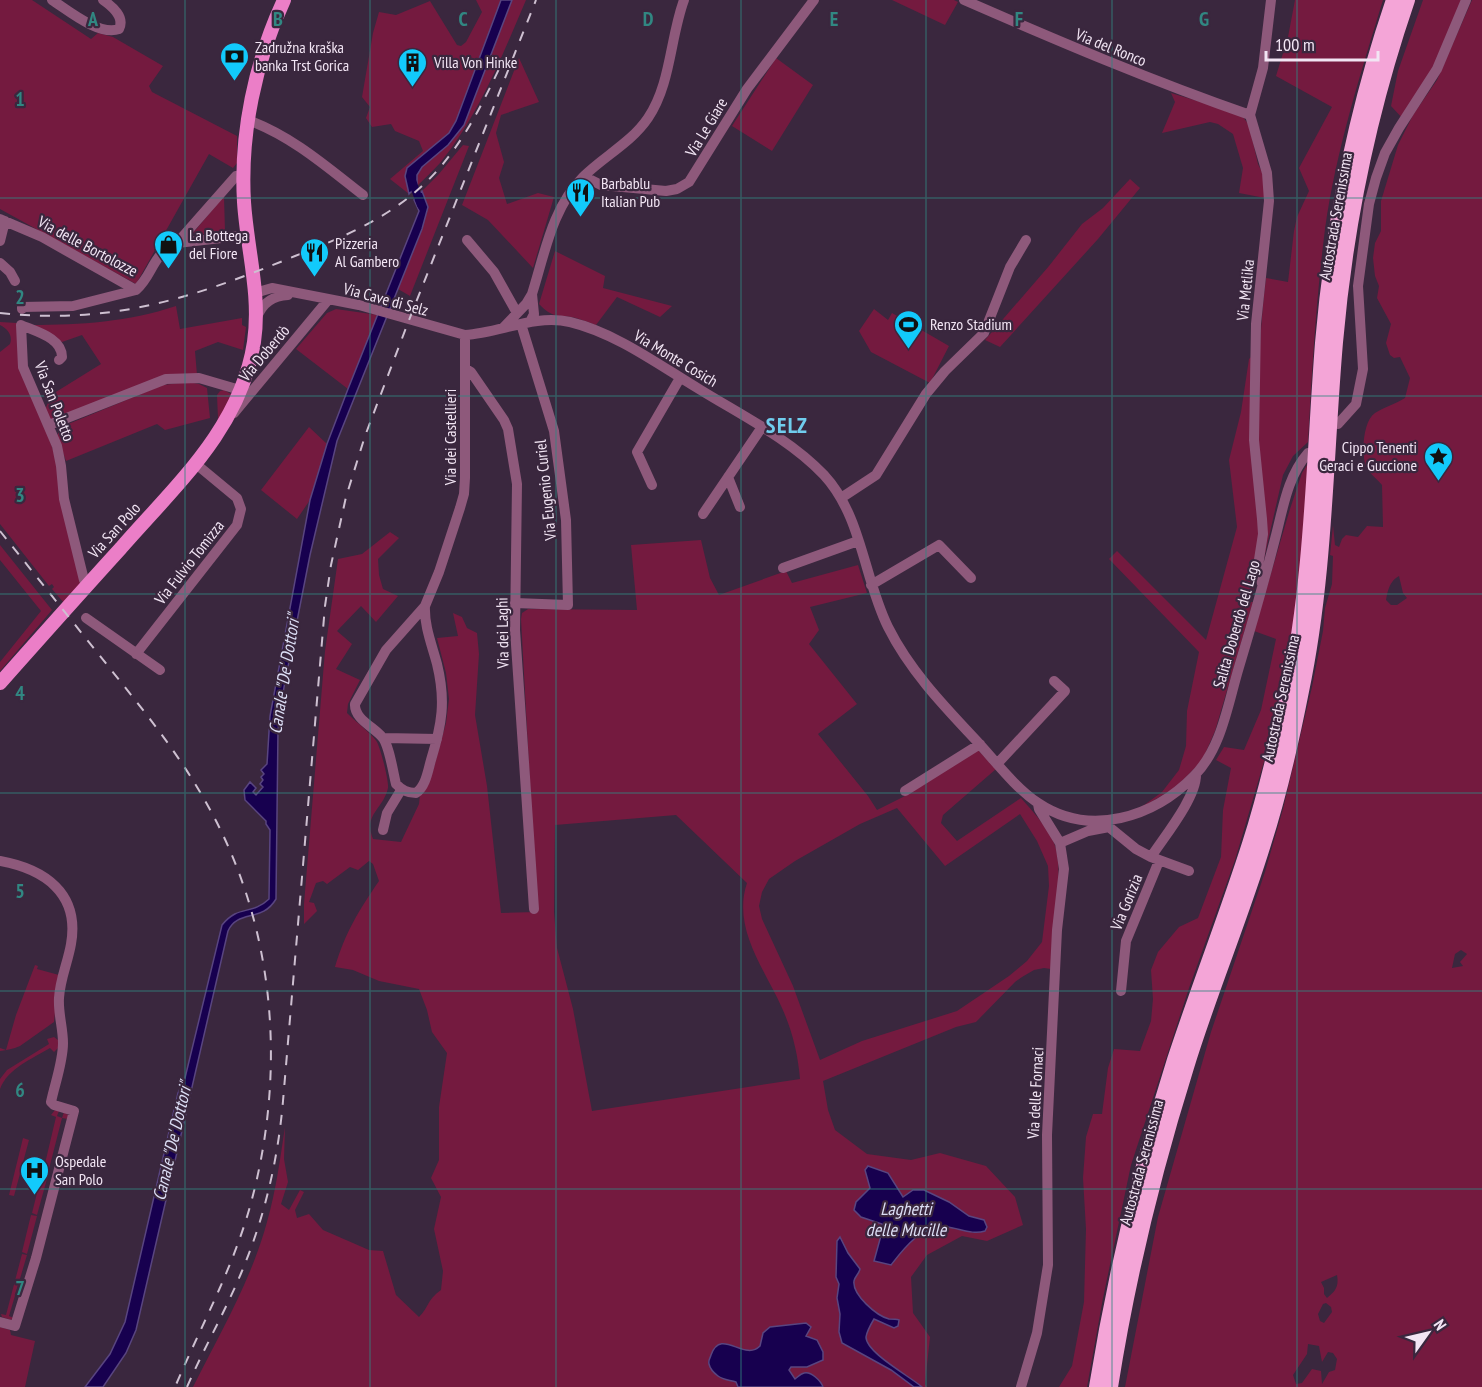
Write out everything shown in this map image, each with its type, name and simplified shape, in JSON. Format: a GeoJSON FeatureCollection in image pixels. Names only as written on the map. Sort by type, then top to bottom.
{"type":"FeatureCollection","features":[{"type":"Feature","properties":{"kind":"highway","name":"Autostrada Serenissima"},"geometry":{"type":"LineString","coordinates":[[1097,1387],[1123,1250],[1148,1154],[1189,1019],[1251,840],[1288,698],[1306,578],[1324,330],[1343,188],[1364,99],[1394,0]]}},
{"type":"Feature","properties":{"kind":"highway","name":"Autostrada Serenissima"},"geometry":{"type":"LineString","coordinates":[[1110,1387],[1131,1272],[1159,1157],[1197,1033],[1263,844],[1293,733],[1307,662],[1319,579],[1335,342],[1349,232],[1356,189],[1374,111],[1407,0]]}},
{"type":"Feature","properties":{"kind":"main road","name":"Via San Polo"},"geometry":{"type":"LineString","coordinates":[[0,683],[196,464],[232,410],[254,342],[256,320],[243,175],[245,142],[262,60],[284,0]]}},
{"type":"Feature","properties":{"kind":"street"},"geometry":{"type":"LineString","coordinates":[[52,0],[101,31],[112,32],[119,29],[120,18],[111,5],[103,0]]}},
{"type":"Feature","properties":{"kind":"street"},"geometry":{"type":"LineString","coordinates":[[467,240],[494,272],[523,319],[534,314],[531,300],[553,224],[561,207],[585,175],[639,130],[653,109],[661,92],[676,21],[684,0]]}},
{"type":"Feature","properties":{"kind":"street","name":"Via Le Giare"},"geometry":{"type":"LineString","coordinates":[[585,175],[602,185],[666,191],[677,189],[689,182],[698,171],[747,88],[814,0]]}},
{"type":"Feature","properties":{"kind":"street","name":"Via del Ronco"},"geometry":{"type":"LineString","coordinates":[[964,0],[1178,90],[1250,115]]}},
{"type":"Feature","properties":{"kind":"street"},"geometry":{"type":"LineString","coordinates":[[1250,115],[1263,68],[1271,0]]}},
{"type":"Feature","properties":{"kind":"street"},"geometry":{"type":"LineString","coordinates":[[1338,424],[1356,404],[1362,379],[1363,351],[1358,286],[1369,204],[1376,178],[1385,153],[1437,69],[1466,0]]}},
{"type":"Feature","properties":{"kind":"street","name":"Via Metlika"},"geometry":{"type":"LineString","coordinates":[[1250,115],[1267,173],[1269,201],[1255,347],[1254,440],[1263,534],[1258,566],[1263,587]]}},
{"type":"Feature","properties":{"kind":"street"},"geometry":{"type":"LineString","coordinates":[[248,120],[303,148],[363,195]]}},
{"type":"Feature","properties":{"kind":"street","name":"Via delle Bortolozze"},"geometry":{"type":"LineString","coordinates":[[3,220],[42,237],[136,290],[157,258],[167,248],[177,243],[236,176],[243,175]]}},
{"type":"Feature","properties":{"kind":"street"},"geometry":{"type":"LineString","coordinates":[[0,241],[3,220]]}},
{"type":"Feature","properties":{"kind":"street"},"geometry":{"type":"LineString","coordinates":[[177,243],[248,235]]}},
{"type":"Feature","properties":{"kind":"street"},"geometry":{"type":"LineString","coordinates":[[842,498],[876,475],[926,394],[945,371],[984,333],[1010,267],[1026,240]]}},
{"type":"Feature","properties":{"kind":"street"},"geometry":{"type":"LineString","coordinates":[[0,263],[15,280]]}},
{"type":"Feature","properties":{"kind":"street"},"geometry":{"type":"LineString","coordinates":[[252,268],[273,293],[261,308],[256,320]]}},
{"type":"Feature","properties":{"kind":"street"},"geometry":{"type":"LineString","coordinates":[[22,309],[22,307],[73,306],[136,290]]}},
{"type":"Feature","properties":{"kind":"street","name":"Via Cave di Selz"},"geometry":{"type":"LineString","coordinates":[[255,293],[298,294],[383,312],[465,335]]}},
{"type":"Feature","properties":{"kind":"street","name":"Via Doberdò"},"geometry":{"type":"LineString","coordinates":[[224,424],[327,300]]}},
{"type":"Feature","properties":{"kind":"street"},"geometry":{"type":"LineString","coordinates":[[531,300],[552,321]]}},
{"type":"Feature","properties":{"kind":"street","name":"Via Monte Cosich"},"geometry":{"type":"LineString","coordinates":[[465,335],[482,334],[501,329],[523,319],[570,322],[608,336],[762,427],[805,458],[825,476],[842,498],[871,585],[886,624],[902,654],[938,700],[1022,791],[1038,804]]}},
{"type":"Feature","properties":{"kind":"street","name":"Via Eugenio Curiel"},"geometry":{"type":"LineString","coordinates":[[515,603],[568,605],[566,520],[554,431],[523,319]]}},
{"type":"Feature","properties":{"kind":"street","name":"Via San Poletto"},"geometry":{"type":"LineString","coordinates":[[59,360],[62,357],[62,351],[58,343],[21,325],[23,367],[49,425],[62,466],[64,499],[84,580]]}},
{"type":"Feature","properties":{"kind":"street","name":"Via dei Castellieri"},"geometry":{"type":"LineString","coordinates":[[384,738],[358,714],[354,709],[355,704],[387,650],[425,606],[439,572],[464,494],[465,335]]}},
{"type":"Feature","properties":{"kind":"street","name":"Via dei Laghi"},"geometry":{"type":"LineString","coordinates":[[466,369],[471,372],[508,429],[517,484],[515,630],[534,909]]}},
{"type":"Feature","properties":{"kind":"street"},"geometry":{"type":"LineString","coordinates":[[49,425],[166,379],[199,378],[240,390]]}},
{"type":"Feature","properties":{"kind":"street"},"geometry":{"type":"LineString","coordinates":[[652,485],[637,452],[680,378]]}},
{"type":"Feature","properties":{"kind":"street"},"geometry":{"type":"LineString","coordinates":[[703,514],[762,427]]}},
{"type":"Feature","properties":{"kind":"street","name":"Salita Doberdò del Lago"},"geometry":{"type":"LineString","coordinates":[[1038,804],[1056,813],[1094,821],[1127,818],[1163,802],[1196,774],[1213,750],[1263,587],[1292,477],[1308,453]]}},
{"type":"Feature","properties":{"kind":"street","name":"Via Fulvio Tomizza"},"geometry":{"type":"LineString","coordinates":[[136,654],[237,525],[241,509],[237,498],[196,464]]}},
{"type":"Feature","properties":{"kind":"street"},"geometry":{"type":"LineString","coordinates":[[728,477],[740,507]]}},
{"type":"Feature","properties":{"kind":"street"},"geometry":{"type":"LineString","coordinates":[[783,568],[858,541]]}},
{"type":"Feature","properties":{"kind":"street"},"geometry":{"type":"LineString","coordinates":[[871,585],[939,545],[970,578]]}},
{"type":"Feature","properties":{"kind":"street","name":"Via dei Castellieri"},"geometry":{"type":"LineString","coordinates":[[402,789],[410,793],[421,790],[437,739],[443,702],[437,663],[426,627],[425,606]]}},
{"type":"Feature","properties":{"kind":"street"},"geometry":{"type":"LineString","coordinates":[[86,618],[160,670]]}},
{"type":"Feature","properties":{"kind":"street"},"geometry":{"type":"LineString","coordinates":[[997,764],[1065,691],[1054,681]]}},
{"type":"Feature","properties":{"kind":"street"},"geometry":{"type":"LineString","coordinates":[[383,831],[387,813],[402,789],[396,784],[384,738],[437,739]]}},
{"type":"Feature","properties":{"kind":"street"},"geometry":{"type":"LineString","coordinates":[[905,791],[980,744]]}},
{"type":"Feature","properties":{"kind":"street","name":"Salita Doberdò del Lago"},"geometry":{"type":"LineString","coordinates":[[1155,859],[1197,783],[1196,774]]}},
{"type":"Feature","properties":{"kind":"street","name":"Via delle Fornaci"},"geometry":{"type":"LineString","coordinates":[[1021,1387],[1037,1333],[1048,1265],[1047,1135],[1057,930],[1064,869],[1060,843],[1038,804]]}},
{"type":"Feature","properties":{"kind":"street","name":"Via Gorizia"},"geometry":{"type":"LineString","coordinates":[[1060,843],[1088,831],[1109,827],[1136,849],[1155,859],[1189,871]]}},
{"type":"Feature","properties":{"kind":"street","name":"Via Gorizia"},"geometry":{"type":"LineString","coordinates":[[1121,990],[1126,941],[1155,859]]}},
{"type":"Feature","properties":{"kind":"street"},"geometry":{"type":"LineString","coordinates":[[0,861],[22,865],[47,878],[60,891],[69,909],[72,941],[59,996],[63,1047],[51,1104],[74,1111],[36,1258],[15,1326],[0,1322]]}},
{"type":"Feature","properties":{"kind":"shaded area"},"geometry":{"type":"Polygon","coordinates":[[[0,0],[32,0],[91,39],[98,33],[113,37],[163,66],[149,86],[152,92],[237,136],[237,163],[233,168],[209,154],[136,284],[0,209],[0,0]]]}},
{"type":"Feature","properties":{"kind":"shaded area"},"geometry":{"type":"Polygon","coordinates":[[[476,0],[501,0],[456,121],[449,133],[405,176],[409,194],[390,179],[423,151],[419,141],[395,131],[391,124],[372,127],[366,118],[370,107],[362,97],[379,12],[396,15],[430,1],[457,45],[461,46],[466,42],[482,12],[476,0]]]}},
{"type":"Feature","properties":{"kind":"shaded area"},"geometry":{"type":"Polygon","coordinates":[[[512,0],[526,0],[489,84],[454,145],[417,186],[417,175],[422,167],[448,145],[464,125],[512,0]]]}},
{"type":"Feature","properties":{"kind":"shaded area"},"geometry":{"type":"Polygon","coordinates":[[[892,0],[954,0],[958,2],[945,25],[892,0]]]}},
{"type":"Feature","properties":{"kind":"shaded area"},"geometry":{"type":"Polygon","coordinates":[[[1295,0],[1383,0],[1335,171],[1325,229],[1308,442],[1293,456],[1283,475],[1263,563],[1259,385],[1266,278],[1288,282],[1297,217],[1309,191],[1299,168],[1332,107],[1276,76],[1288,37],[1295,0]]]}},
{"type":"Feature","properties":{"kind":"shaded area"},"geometry":{"type":"Polygon","coordinates":[[[1423,0],[1466,0],[1443,56],[1404,120],[1391,106],[1398,71],[1423,0]]]}},
{"type":"Feature","properties":{"kind":"shaded area"},"geometry":{"type":"Polygon","coordinates":[[[1472,0],[1482,0],[1482,1387],[1125,1387],[1158,1217],[1211,1032],[1265,872],[1283,809],[1312,687],[1325,608],[1332,584],[1333,556],[1330,555],[1333,525],[1335,545],[1339,547],[1346,535],[1358,537],[1367,526],[1383,527],[1382,485],[1366,467],[1364,438],[1368,423],[1375,413],[1405,398],[1410,378],[1400,357],[1394,358],[1390,355],[1386,343],[1391,324],[1377,298],[1379,286],[1375,276],[1373,258],[1375,243],[1381,231],[1381,201],[1398,145],[1413,115],[1437,80],[1472,0]],[[1399,576],[1393,580],[1386,600],[1391,605],[1397,605],[1407,598],[1403,593],[1399,576]],[[1461,950],[1455,954],[1452,968],[1463,966],[1460,962],[1467,954],[1461,950]],[[1337,1275],[1321,1282],[1327,1298],[1336,1288],[1337,1275]],[[1326,1303],[1323,1304],[1318,1314],[1320,1321],[1324,1323],[1332,1312],[1331,1307],[1326,1303]],[[1308,1344],[1307,1354],[1293,1375],[1296,1384],[1302,1383],[1312,1369],[1321,1371],[1322,1384],[1329,1372],[1335,1370],[1337,1359],[1333,1353],[1328,1352],[1322,1362],[1319,1346],[1308,1344]]]}},
{"type":"Feature","properties":{"kind":"shaded area"},"geometry":{"type":"Polygon","coordinates":[[[519,58],[539,102],[501,115],[496,133],[504,162],[499,178],[507,204],[538,193],[554,197],[533,268],[488,220],[462,205],[519,58]]]}},
{"type":"Feature","properties":{"kind":"shaded area"},"geometry":{"type":"Polygon","coordinates":[[[776,58],[813,85],[772,151],[732,126],[776,58]]]}},
{"type":"Feature","properties":{"kind":"shaded area"},"geometry":{"type":"Polygon","coordinates":[[[1171,93],[1237,113],[1243,117],[1249,125],[1258,164],[1263,174],[1265,198],[1239,193],[1243,168],[1233,134],[1218,124],[1210,122],[1162,133],[1175,102],[1171,93]]]}},
{"type":"Feature","properties":{"kind":"shaded area"},"geometry":{"type":"Polygon","coordinates":[[[463,145],[469,146],[410,296],[398,289],[422,229],[428,207],[422,191],[463,145]]]}},
{"type":"Feature","properties":{"kind":"shaded area"},"geometry":{"type":"Polygon","coordinates":[[[1130,179],[1140,188],[1098,239],[1000,347],[985,340],[1082,224],[1103,208],[1130,179]]]}},
{"type":"Feature","properties":{"kind":"shaded area"},"geometry":{"type":"Polygon","coordinates":[[[224,196],[225,231],[200,235],[193,233],[224,196]]]}},
{"type":"Feature","properties":{"kind":"shaded area"},"geometry":{"type":"Polygon","coordinates":[[[555,251],[605,276],[603,288],[672,306],[660,317],[617,297],[596,325],[576,318],[552,314],[539,304],[555,251]]]}},
{"type":"Feature","properties":{"kind":"shaded area"},"geometry":{"type":"Polygon","coordinates":[[[176,306],[180,329],[242,318],[242,325],[246,327],[243,350],[218,342],[195,351],[197,375],[178,374],[50,420],[45,410],[51,395],[101,364],[82,335],[62,342],[31,325],[104,322],[140,316],[176,306]]]}},
{"type":"Feature","properties":{"kind":"shaded area"},"geometry":{"type":"Polygon","coordinates":[[[336,309],[378,315],[348,389],[296,349],[327,313],[336,309]]]}},
{"type":"Feature","properties":{"kind":"shaded area","name":"Renzo Stadium"},"geometry":{"type":"Polygon","coordinates":[[[874,309],[888,320],[892,313],[949,346],[930,383],[871,352],[859,331],[874,309]]]}},
{"type":"Feature","properties":{"kind":"shaded area"},"geometry":{"type":"Polygon","coordinates":[[[0,322],[17,323],[18,350],[58,464],[82,584],[64,603],[52,589],[54,587],[52,584],[49,586],[0,524],[0,352],[10,344],[11,338],[0,322]]]}},
{"type":"Feature","properties":{"kind":"shaded area"},"geometry":{"type":"Polygon","coordinates":[[[1252,356],[1259,531],[1255,586],[1249,602],[1253,602],[1215,731],[1202,761],[1176,787],[1136,811],[1162,792],[1179,770],[1186,746],[1187,711],[1199,652],[1109,559],[1117,551],[1206,640],[1237,527],[1229,460],[1241,412],[1249,359],[1252,356]]]}},
{"type":"Feature","properties":{"kind":"shaded area"},"geometry":{"type":"Polygon","coordinates":[[[188,382],[207,388],[210,418],[165,430],[157,424],[66,461],[57,436],[61,427],[163,385],[188,382]]]}},
{"type":"Feature","properties":{"kind":"shaded area"},"geometry":{"type":"Polygon","coordinates":[[[224,390],[231,394],[233,399],[216,424],[217,395],[224,390]]]}},
{"type":"Feature","properties":{"kind":"shaded area"},"geometry":{"type":"Polygon","coordinates":[[[309,427],[327,444],[310,500],[297,519],[261,490],[309,427]]]}},
{"type":"Feature","properties":{"kind":"shaded area"},"geometry":{"type":"Polygon","coordinates":[[[1310,460],[1299,596],[1268,748],[1235,860],[1189,988],[1131,1165],[1087,1387],[1059,1387],[1072,1366],[1084,1302],[1086,1229],[1083,1178],[1086,1137],[1093,1114],[1102,1114],[1108,1068],[1114,1049],[1140,1051],[1151,1021],[1153,999],[1151,970],[1158,952],[1179,927],[1198,918],[1221,857],[1223,810],[1231,768],[1216,760],[1224,747],[1244,750],[1261,710],[1276,639],[1254,631],[1290,509],[1302,473],[1310,460]]]}},
{"type":"Feature","properties":{"kind":"shaded area"},"geometry":{"type":"Polygon","coordinates":[[[390,532],[399,538],[378,559],[383,589],[398,596],[376,622],[361,606],[337,631],[352,644],[336,669],[360,680],[348,704],[347,713],[377,742],[387,779],[386,795],[370,824],[373,839],[401,842],[419,804],[420,795],[432,774],[446,723],[449,699],[446,673],[437,638],[458,636],[453,613],[462,617],[467,628],[477,633],[479,654],[475,715],[487,786],[501,913],[537,912],[522,613],[528,609],[637,610],[631,545],[701,540],[710,578],[719,595],[786,571],[792,583],[858,565],[867,593],[810,607],[819,630],[809,644],[857,704],[818,734],[877,810],[903,797],[978,750],[996,769],[943,815],[941,823],[957,841],[1021,798],[1048,831],[1057,854],[1058,869],[1051,969],[1034,970],[1022,977],[976,1022],[956,1027],[823,1081],[828,1110],[835,1130],[867,1154],[911,1160],[940,1153],[986,1166],[1015,1197],[1023,1225],[987,1241],[962,1236],[927,1255],[911,1277],[913,1313],[930,1337],[925,1384],[927,1387],[193,1387],[234,1306],[260,1244],[273,1199],[285,1127],[284,1159],[288,1182],[281,1204],[289,1210],[300,1190],[304,1192],[295,1210],[297,1218],[309,1214],[323,1230],[369,1250],[383,1251],[396,1295],[419,1317],[441,1290],[443,1271],[434,1229],[441,1197],[431,1178],[439,1160],[439,1107],[447,1053],[432,1032],[419,989],[379,981],[353,970],[335,967],[353,922],[379,881],[373,864],[369,861],[358,870],[350,867],[327,884],[323,881],[316,883],[309,902],[314,903],[317,911],[304,924],[325,651],[338,559],[362,554],[390,532]],[[897,808],[860,824],[795,861],[769,879],[762,892],[759,906],[762,919],[793,986],[820,1060],[862,1041],[957,1011],[1009,976],[1027,961],[1042,942],[1049,886],[1048,866],[1037,841],[1020,814],[945,866],[897,808]],[[676,815],[555,825],[554,912],[557,948],[573,1009],[592,1111],[800,1079],[789,1025],[759,963],[747,932],[743,900],[747,883],[676,815]]]}},
{"type":"Feature","properties":{"kind":"shaded area"},"geometry":{"type":"Polygon","coordinates":[[[0,545],[52,610],[0,671],[0,662],[41,611],[0,560],[0,545]]]}},
{"type":"Feature","properties":{"kind":"shaded area"},"geometry":{"type":"Polygon","coordinates":[[[35,965],[38,966],[37,969],[59,975],[54,1022],[20,1046],[6,1050],[16,1015],[35,965]]]}},
{"type":"Feature","properties":{"kind":"shaded area"},"geometry":{"type":"Polygon","coordinates":[[[54,1037],[58,1040],[58,1048],[54,1052],[50,1048],[21,1065],[9,1075],[0,1089],[0,1079],[7,1070],[49,1044],[47,1039],[54,1037]]]}},
{"type":"Feature","properties":{"kind":"shaded area"},"geometry":{"type":"Polygon","coordinates":[[[55,1110],[59,1111],[57,1116],[62,1118],[48,1173],[43,1172],[56,1117],[51,1115],[55,1110]]]}},
{"type":"Feature","properties":{"kind":"shaded area"},"geometry":{"type":"Polygon","coordinates":[[[64,1112],[68,1115],[68,1119],[62,1118],[64,1112]]]}},
{"type":"Feature","properties":{"kind":"shaded area"},"geometry":{"type":"Polygon","coordinates":[[[23,1138],[29,1140],[14,1196],[9,1195],[23,1138]]]}},
{"type":"Feature","properties":{"kind":"shaded area"},"geometry":{"type":"Polygon","coordinates":[[[42,1173],[48,1175],[37,1215],[32,1213],[42,1173]]]}},
{"type":"Feature","properties":{"kind":"shaded area"},"geometry":{"type":"Polygon","coordinates":[[[31,1215],[37,1216],[27,1254],[22,1252],[31,1215]]]}},
{"type":"Feature","properties":{"kind":"shaded area"},"geometry":{"type":"Polygon","coordinates":[[[22,1254],[27,1255],[9,1316],[14,1318],[11,1320],[2,1317],[1,1314],[6,1315],[22,1254]]]}},
{"type":"Feature","properties":{"kind":"shaded area"},"geometry":{"type":"Polygon","coordinates":[[[0,1327],[10,1330],[11,1335],[35,1341],[25,1387],[0,1387],[0,1327]]]}},
{"type":"Feature","properties":{"kind":"water"},"geometry":{"type":"Polygon","coordinates":[[[501,0],[512,0],[464,125],[448,145],[422,167],[417,175],[417,186],[409,194],[405,176],[407,168],[449,133],[456,121],[501,0]]]}},
{"type":"Feature","properties":{"kind":"water"},"geometry":{"type":"Polygon","coordinates":[[[422,191],[428,207],[422,229],[337,441],[310,555],[284,687],[278,730],[276,899],[264,911],[232,924],[228,931],[136,1330],[126,1353],[103,1387],[85,1387],[110,1354],[125,1322],[178,1093],[185,1078],[222,925],[234,914],[263,904],[269,899],[270,830],[266,821],[245,800],[244,790],[250,782],[256,788],[253,792],[256,795],[263,787],[260,784],[264,774],[261,770],[267,764],[270,716],[310,500],[327,444],[419,211],[414,200],[422,191]]]}},
{"type":"Feature","properties":{"kind":"water","name":"Laghetti delle Mucille"},"geometry":{"type":"Polygon","coordinates":[[[868,1166],[888,1173],[903,1197],[913,1190],[924,1190],[949,1202],[969,1216],[984,1220],[987,1227],[985,1231],[971,1232],[948,1227],[930,1229],[915,1238],[891,1265],[874,1261],[882,1224],[861,1217],[854,1210],[856,1202],[870,1188],[865,1170],[868,1166]]]}},
{"type":"Feature","properties":{"kind":"water","name":"Laghetti delle Mucille"},"geometry":{"type":"Polygon","coordinates":[[[840,1237],[860,1269],[854,1281],[854,1287],[861,1298],[884,1317],[899,1320],[898,1326],[894,1328],[874,1319],[866,1337],[868,1343],[881,1357],[922,1387],[914,1387],[891,1370],[842,1343],[837,1298],[839,1284],[836,1277],[837,1241],[840,1237]]]}},
{"type":"Feature","properties":{"kind":"water"},"geometry":{"type":"Polygon","coordinates":[[[806,1323],[811,1327],[806,1336],[817,1340],[823,1352],[823,1360],[807,1367],[791,1367],[789,1370],[795,1379],[803,1373],[813,1375],[823,1387],[738,1387],[736,1382],[720,1377],[710,1368],[711,1355],[715,1347],[721,1344],[754,1350],[760,1346],[763,1333],[770,1327],[806,1323]]]}},
{"type":"Feature","properties":{"kind":"waterway","name":"Canale \"De' Dottori\""},"geometry":{"type":"LineString","coordinates":[[411,178],[421,205]]}},
{"type":"Feature","properties":{"kind":"railway"},"geometry":{"type":"LineString","coordinates":[[187,1387],[229,1300],[250,1250],[264,1208],[278,1144],[325,606],[331,565],[346,497],[365,436],[409,320],[536,0]]}},
{"type":"Feature","properties":{"kind":"railway"},"geometry":{"type":"LineString","coordinates":[[0,313],[41,316],[79,315],[152,305],[222,284],[346,235],[393,209],[435,174],[466,131],[499,69]]}},
{"type":"Feature","properties":{"kind":"railway"},"geometry":{"type":"LineString","coordinates":[[0,531],[148,717],[174,751],[197,787],[231,853],[249,902],[261,953],[269,1004],[271,1056],[268,1108],[261,1159],[242,1233],[215,1300],[175,1387]]}},
{"type":"Feature","properties":{"kind":"place","name":"Zadružna kraška banka Trst Gorica"},"geometry":{"type":"Point","coordinates":[234,82]}},
{"type":"Feature","properties":{"kind":"place","name":"Villa Von Hinke"},"geometry":{"type":"Point","coordinates":[413,88]}},
{"type":"Feature","properties":{"kind":"place","name":"Barbablu Italian Pub"},"geometry":{"type":"Point","coordinates":[580,218]}},
{"type":"Feature","properties":{"kind":"place","name":"La Bottega del Fiore"},"geometry":{"type":"Point","coordinates":[168,270]}},
{"type":"Feature","properties":{"kind":"place","name":"Pizzeria Al Gambero"},"geometry":{"type":"Point","coordinates":[314,278]}},
{"type":"Feature","properties":{"kind":"place","name":"Renzo Stadium"},"geometry":{"type":"Point","coordinates":[909,350]}},
{"type":"Feature","properties":{"kind":"place","name":"Cippo Tenenti Geraci e Guccione"},"geometry":{"type":"Point","coordinates":[1438,482]}},
{"type":"Feature","properties":{"kind":"place","name":"Ospedale San Polo"},"geometry":{"type":"Point","coordinates":[34,1196]}},
{"type":"Feature","properties":{"kind":"district","name":"SELZ"},"geometry":{"type":"Point","coordinates":[787,425]}}]}
